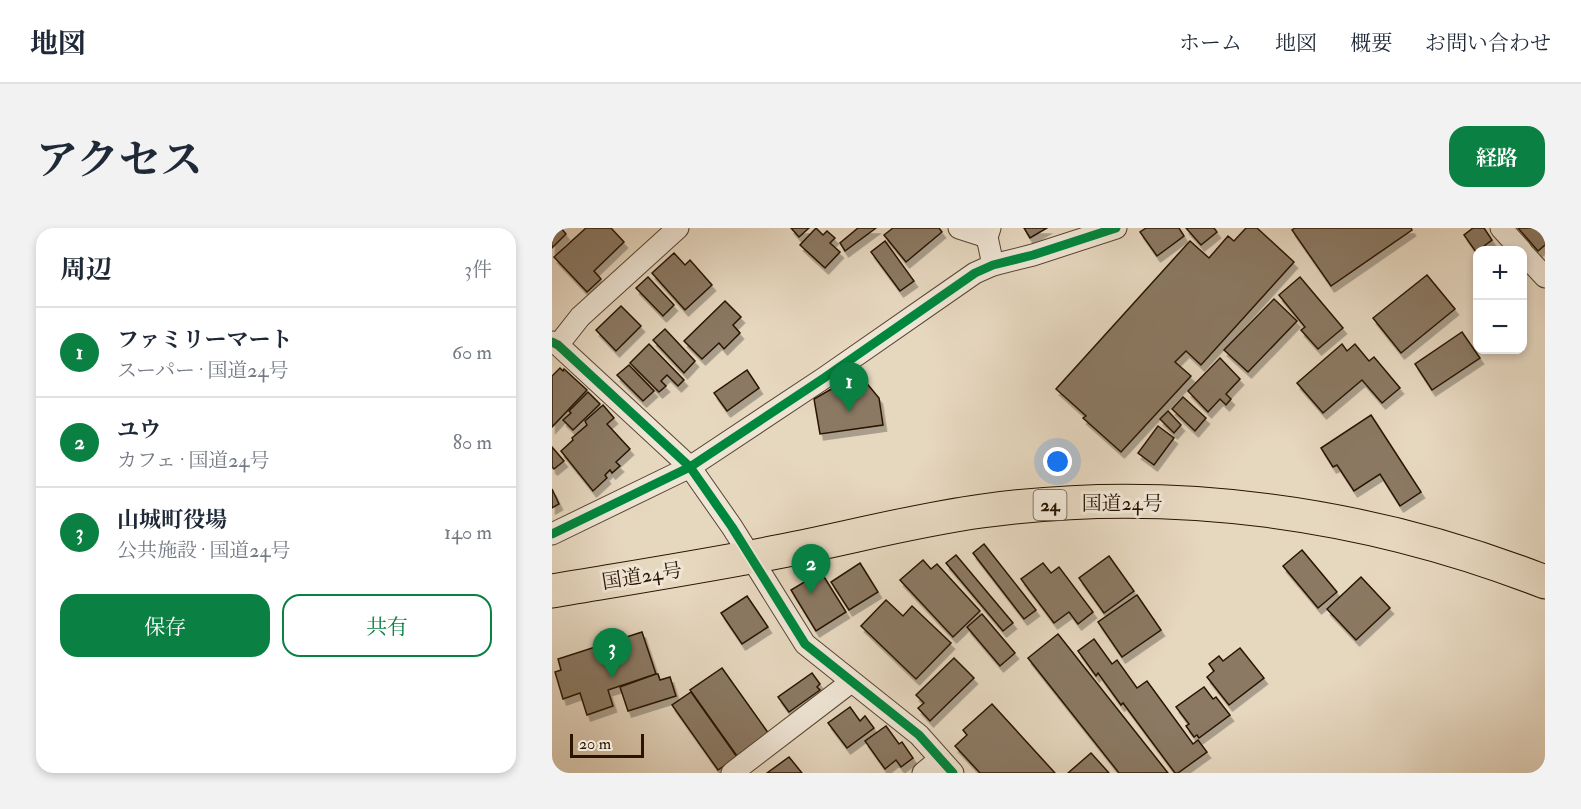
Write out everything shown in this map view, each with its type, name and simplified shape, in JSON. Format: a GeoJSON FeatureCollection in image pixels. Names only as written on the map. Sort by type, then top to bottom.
{"type":"FeatureCollection","features":[{"type":"Feature","properties":{"kind":"highway","name":"国道24号"},"geometry":{"type":"LineString","coordinates":[[552,591],[750,557],[982,511],[1100,501],[1211,504],[1289,512],[1341,521],[1438,545],[1502,565],[1545,582]]}},
{"type":"Feature","properties":{"kind":"street"},"geometry":{"type":"LineString","coordinates":[[678,228],[580,317],[555,343],[690,467],[732,527],[805,644],[919,735],[947,766],[923,773]]}},
{"type":"Feature","properties":{"kind":"street"},"geometry":{"type":"LineString","coordinates":[[959,228],[988,233],[993,265]]}},
{"type":"Feature","properties":{"kind":"street"},"geometry":{"type":"LineString","coordinates":[[552,534],[690,467],[824,378],[975,273],[993,265],[1033,255],[1116,228]]}},
{"type":"Feature","properties":{"kind":"street"},"geometry":{"type":"LineString","coordinates":[[1501,228],[1517,246]]}},
{"type":"Feature","properties":{"kind":"street"},"geometry":{"type":"LineString","coordinates":[[1527,257],[1545,277]]}},
{"type":"Feature","properties":{"kind":"street"},"geometry":{"type":"LineString","coordinates":[[732,773],[851,682]]}},
{"type":"Feature","properties":{"kind":"building"},"geometry":{"type":"Polygon","coordinates":[[[552,228],[561,228],[566,234],[552,248],[552,228]]]}},
{"type":"Feature","properties":{"kind":"building"},"geometry":{"type":"Polygon","coordinates":[[[586,228],[611,228],[624,242],[594,271],[601,279],[587,292],[554,257],[586,228]]]}},
{"type":"Feature","properties":{"kind":"building"},"geometry":{"type":"Polygon","coordinates":[[[791,228],[809,228],[799,237],[791,228]]]}},
{"type":"Feature","properties":{"kind":"building"},"geometry":{"type":"Polygon","coordinates":[[[816,228],[823,235],[827,231],[835,238],[830,243],[840,252],[825,268],[800,245],[816,228]]]}},
{"type":"Feature","properties":{"kind":"building"},"geometry":{"type":"Polygon","coordinates":[[[858,228],[876,228],[845,251],[840,243],[858,228]]]}},
{"type":"Feature","properties":{"kind":"building"},"geometry":{"type":"Polygon","coordinates":[[[893,228],[939,228],[942,232],[906,262],[884,235],[893,228]]]}},
{"type":"Feature","properties":{"kind":"building"},"geometry":{"type":"Polygon","coordinates":[[[1024,228],[1047,228],[1030,238],[1024,228]]]}},
{"type":"Feature","properties":{"kind":"building"},"geometry":{"type":"Polygon","coordinates":[[[1146,228],[1179,228],[1184,236],[1157,256],[1140,232],[1146,228]]]}},
{"type":"Feature","properties":{"kind":"building"},"geometry":{"type":"Polygon","coordinates":[[[1186,228],[1214,228],[1217,232],[1201,245],[1186,228]]]}},
{"type":"Feature","properties":{"kind":"building"},"geometry":{"type":"Polygon","coordinates":[[[1246,228],[1257,228],[1294,262],[1201,365],[1186,351],[1175,362],[1191,376],[1121,452],[1083,418],[1086,416],[1056,389],[1190,241],[1209,258],[1228,236],[1234,241],[1246,228]]]}},
{"type":"Feature","properties":{"kind":"building"},"geometry":{"type":"Polygon","coordinates":[[[1295,228],[1411,228],[1412,230],[1331,286],[1292,230],[1295,228]]]}},
{"type":"Feature","properties":{"kind":"building"},"geometry":{"type":"Polygon","coordinates":[[[1473,228],[1484,228],[1492,240],[1484,246],[1473,248],[1464,235],[1473,228]]]}},
{"type":"Feature","properties":{"kind":"building"},"geometry":{"type":"Polygon","coordinates":[[[1518,228],[1545,228],[1545,245],[1538,251],[1518,228]]]}},
{"type":"Feature","properties":{"kind":"building"},"geometry":{"type":"Polygon","coordinates":[[[885,241],[914,281],[900,291],[871,252],[885,241]]]}},
{"type":"Feature","properties":{"kind":"building"},"geometry":{"type":"Polygon","coordinates":[[[674,253],[685,265],[690,260],[712,285],[685,310],[652,273],[674,253]]]}},
{"type":"Feature","properties":{"kind":"building"},"geometry":{"type":"Polygon","coordinates":[[[1427,275],[1455,309],[1401,353],[1373,318],[1427,275]]]}},
{"type":"Feature","properties":{"kind":"building"},"geometry":{"type":"Polygon","coordinates":[[[648,277],[674,305],[663,316],[636,288],[648,277]]]}},
{"type":"Feature","properties":{"kind":"building"},"geometry":{"type":"Polygon","coordinates":[[[1300,277],[1343,328],[1318,349],[1301,330],[1305,327],[1279,295],[1300,277]]]}},
{"type":"Feature","properties":{"kind":"building"},"geometry":{"type":"Polygon","coordinates":[[[1274,299],[1297,321],[1248,372],[1224,350],[1274,299]]]}},
{"type":"Feature","properties":{"kind":"building"},"geometry":{"type":"Polygon","coordinates":[[[725,301],[741,317],[733,325],[740,333],[724,349],[719,343],[702,359],[684,341],[725,301]]]}},
{"type":"Feature","properties":{"kind":"building"},"geometry":{"type":"Polygon","coordinates":[[[621,306],[641,326],[616,351],[596,330],[621,306]]]}},
{"type":"Feature","properties":{"kind":"building"},"geometry":{"type":"Polygon","coordinates":[[[665,329],[695,361],[684,373],[653,340],[665,329]]]}},
{"type":"Feature","properties":{"kind":"building"},"geometry":{"type":"Polygon","coordinates":[[[1462,332],[1473,348],[1473,354],[1477,354],[1480,358],[1432,390],[1415,364],[1462,332]]]}},
{"type":"Feature","properties":{"kind":"building"},"geometry":{"type":"Polygon","coordinates":[[[649,344],[684,380],[678,386],[667,375],[661,381],[666,386],[659,392],[630,363],[649,344]]]}},
{"type":"Feature","properties":{"kind":"building"},"geometry":{"type":"Polygon","coordinates":[[[1342,344],[1347,351],[1355,344],[1369,361],[1374,357],[1400,388],[1382,403],[1362,380],[1323,413],[1297,383],[1342,344]]]}},
{"type":"Feature","properties":{"kind":"building"},"geometry":{"type":"Polygon","coordinates":[[[1220,358],[1240,379],[1226,394],[1231,399],[1226,405],[1220,399],[1208,412],[1188,391],[1220,358]]]}},
{"type":"Feature","properties":{"kind":"building"},"geometry":{"type":"Polygon","coordinates":[[[629,365],[654,391],[643,401],[617,375],[629,365]]]}},
{"type":"Feature","properties":{"kind":"building"},"geometry":{"type":"Polygon","coordinates":[[[560,368],[587,390],[552,427],[552,376],[560,368]]]}},
{"type":"Feature","properties":{"kind":"building"},"geometry":{"type":"Polygon","coordinates":[[[747,370],[759,388],[727,411],[714,393],[747,370]]]}},
{"type":"Feature","properties":{"kind":"building"},"geometry":{"type":"Polygon","coordinates":[[[864,380],[879,398],[883,425],[820,434],[814,399],[835,387],[864,380]]]}},
{"type":"Feature","properties":{"kind":"building"},"geometry":{"type":"Polygon","coordinates":[[[588,392],[600,404],[573,430],[563,420],[588,392]]]}},
{"type":"Feature","properties":{"kind":"building"},"geometry":{"type":"Polygon","coordinates":[[[1183,397],[1206,418],[1195,431],[1172,409],[1183,397]]]}},
{"type":"Feature","properties":{"kind":"building"},"geometry":{"type":"Polygon","coordinates":[[[603,405],[614,418],[607,424],[630,449],[616,462],[620,466],[612,473],[610,470],[605,475],[607,478],[593,491],[561,451],[587,425],[585,421],[603,405]]]}},
{"type":"Feature","properties":{"kind":"building"},"geometry":{"type":"Polygon","coordinates":[[[1168,411],[1181,425],[1174,433],[1160,419],[1168,411]]]}},
{"type":"Feature","properties":{"kind":"building"},"geometry":{"type":"Polygon","coordinates":[[[1371,415],[1421,492],[1400,506],[1380,474],[1354,491],[1337,465],[1333,467],[1321,448],[1371,415]]]}},
{"type":"Feature","properties":{"kind":"building"},"geometry":{"type":"Polygon","coordinates":[[[1158,426],[1174,438],[1154,465],[1138,453],[1158,426]]]}},
{"type":"Feature","properties":{"kind":"building"},"geometry":{"type":"Polygon","coordinates":[[[552,447],[564,461],[554,469],[552,467],[552,447]]]}},
{"type":"Feature","properties":{"kind":"building"},"geometry":{"type":"Polygon","coordinates":[[[552,489],[559,504],[552,508],[552,489]]]}},
{"type":"Feature","properties":{"kind":"building"},"geometry":{"type":"Polygon","coordinates":[[[984,544],[1036,610],[1024,619],[973,553],[984,544]]]}},
{"type":"Feature","properties":{"kind":"building"},"geometry":{"type":"Polygon","coordinates":[[[1302,550],[1337,592],[1318,608],[1283,566],[1302,550]]]}},
{"type":"Feature","properties":{"kind":"building"},"geometry":{"type":"Polygon","coordinates":[[[956,555],[1013,623],[1003,631],[946,563],[956,555]]]}},
{"type":"Feature","properties":{"kind":"building"},"geometry":{"type":"Polygon","coordinates":[[[1109,556],[1134,591],[1104,613],[1079,578],[1109,556]]]}},
{"type":"Feature","properties":{"kind":"building"},"geometry":{"type":"Polygon","coordinates":[[[923,560],[931,569],[937,564],[980,611],[953,637],[900,580],[923,560]]]}},
{"type":"Feature","properties":{"kind":"building"},"geometry":{"type":"Polygon","coordinates":[[[860,563],[878,592],[849,610],[831,582],[860,563]]]}},
{"type":"Feature","properties":{"kind":"building"},"geometry":{"type":"Polygon","coordinates":[[[1043,563],[1051,573],[1059,567],[1093,612],[1078,624],[1069,612],[1054,623],[1021,579],[1043,563]]]}},
{"type":"Feature","properties":{"kind":"building"},"geometry":{"type":"Polygon","coordinates":[[[821,572],[846,612],[816,631],[791,590],[821,572]]]}},
{"type":"Feature","properties":{"kind":"building"},"geometry":{"type":"Polygon","coordinates":[[[1361,577],[1390,608],[1356,640],[1327,609],[1361,577]]]}},
{"type":"Feature","properties":{"kind":"building"},"geometry":{"type":"Polygon","coordinates":[[[1137,595],[1161,630],[1122,657],[1098,622],[1137,595]]]}},
{"type":"Feature","properties":{"kind":"building"},"geometry":{"type":"Polygon","coordinates":[[[747,596],[768,627],[742,644],[721,613],[747,596]]]}},
{"type":"Feature","properties":{"kind":"building"},"geometry":{"type":"Polygon","coordinates":[[[886,600],[903,616],[912,606],[951,643],[916,679],[861,626],[886,600]]]}},
{"type":"Feature","properties":{"kind":"building"},"geometry":{"type":"Polygon","coordinates":[[[982,614],[1015,653],[1000,666],[967,627],[982,614]]]}},
{"type":"Feature","properties":{"kind":"building"},"geometry":{"type":"Polygon","coordinates":[[[642,632],[656,674],[608,690],[613,706],[587,715],[580,693],[563,699],[555,672],[561,670],[558,659],[642,632]]]}},
{"type":"Feature","properties":{"kind":"building"},"geometry":{"type":"Polygon","coordinates":[[[1058,634],[1168,773],[1119,773],[1028,658],[1058,634]]]}},
{"type":"Feature","properties":{"kind":"building"},"geometry":{"type":"Polygon","coordinates":[[[1094,639],[1112,664],[1117,660],[1137,688],[1147,681],[1193,744],[1198,740],[1207,752],[1175,773],[1123,703],[1121,705],[1098,673],[1096,676],[1078,651],[1094,639]]]}},
{"type":"Feature","properties":{"kind":"building"},"geometry":{"type":"Polygon","coordinates":[[[1240,648],[1264,678],[1229,705],[1207,677],[1214,671],[1209,664],[1219,656],[1223,661],[1240,648]]]}},
{"type":"Feature","properties":{"kind":"building"},"geometry":{"type":"Polygon","coordinates":[[[954,658],[974,678],[930,721],[918,708],[924,703],[916,695],[954,658]]]}},
{"type":"Feature","properties":{"kind":"building"},"geometry":{"type":"Polygon","coordinates":[[[722,668],[769,734],[737,756],[690,690],[722,668]]]}},
{"type":"Feature","properties":{"kind":"building"},"geometry":{"type":"Polygon","coordinates":[[[812,673],[820,684],[817,687],[820,690],[789,712],[778,697],[812,673]]]}},
{"type":"Feature","properties":{"kind":"building"},"geometry":{"type":"Polygon","coordinates":[[[656,674],[660,680],[670,677],[676,696],[628,711],[620,687],[656,674]]]}},
{"type":"Feature","properties":{"kind":"building"},"geometry":{"type":"Polygon","coordinates":[[[1204,687],[1213,699],[1216,697],[1230,715],[1199,738],[1197,735],[1194,737],[1186,726],[1189,724],[1176,707],[1204,687]]]}},
{"type":"Feature","properties":{"kind":"building"},"geometry":{"type":"Polygon","coordinates":[[[691,692],[737,757],[718,770],[672,705],[691,692]]]}},
{"type":"Feature","properties":{"kind":"building"},"geometry":{"type":"Polygon","coordinates":[[[992,704],[1055,773],[980,773],[955,746],[967,735],[963,730],[992,704]]]}},
{"type":"Feature","properties":{"kind":"building"},"geometry":{"type":"Polygon","coordinates":[[[850,707],[860,721],[865,716],[874,728],[847,748],[828,723],[850,707]]]}},
{"type":"Feature","properties":{"kind":"building"},"geometry":{"type":"Polygon","coordinates":[[[886,726],[899,744],[902,742],[913,758],[901,767],[896,760],[885,769],[865,741],[886,726]]]}},
{"type":"Feature","properties":{"kind":"building"},"geometry":{"type":"Polygon","coordinates":[[[1091,753],[1109,773],[1068,773],[1091,753]]]}},
{"type":"Feature","properties":{"kind":"building"},"geometry":{"type":"Polygon","coordinates":[[[789,757],[802,773],[767,773],[789,757]]]}},
{"type":"Feature","properties":{"kind":"cycle path"},"geometry":{"type":"LineString","coordinates":[[552,534],[690,467],[824,378],[975,273],[993,265],[1033,255],[1116,228]]}},
{"type":"Feature","properties":{"kind":"cycle path"},"geometry":{"type":"LineString","coordinates":[[552,342],[558,345],[690,467],[732,527],[805,644],[919,735],[953,773]]}},
{"type":"Feature","properties":{"kind":"place","name":"ファミリーマート"},"geometry":{"type":"Point","coordinates":[849,412]}},
{"type":"Feature","properties":{"kind":"place","name":"ユウ"},"geometry":{"type":"Point","coordinates":[811,594]}},
{"type":"Feature","properties":{"kind":"place","name":"山城町役場"},"geometry":{"type":"Point","coordinates":[612,678]}}]}
